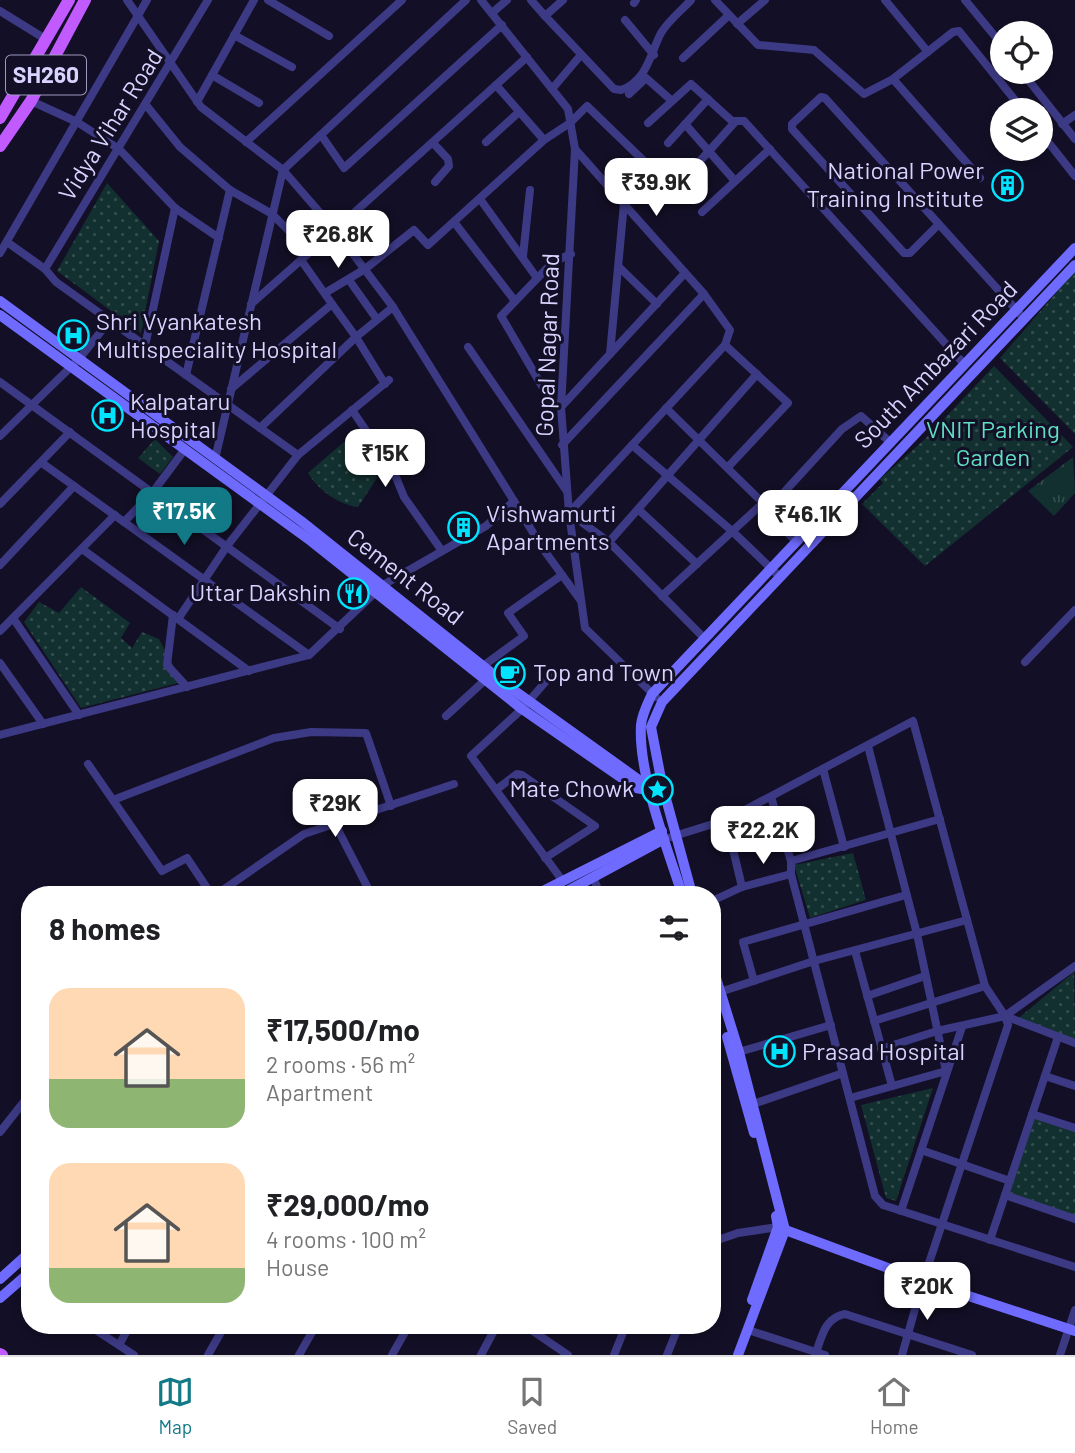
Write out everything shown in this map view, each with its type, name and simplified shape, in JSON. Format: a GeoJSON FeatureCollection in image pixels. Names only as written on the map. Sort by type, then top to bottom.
{"type":"FeatureCollection","features":[{"type":"Feature","properties":{"kind":"main road","name":"SH260"},"geometry":{"type":"LineString","coordinates":[[0,118],[69,0]]}},
{"type":"Feature","properties":{"kind":"main road","name":"SH260"},"geometry":{"type":"LineString","coordinates":[[0,146],[31,101],[85,0]]}},
{"type":"Feature","properties":{"kind":"main road","name":"South Ambazari Road"},"geometry":{"type":"LineString","coordinates":[[679,886],[650,789],[641,722],[652,694],[704,638],[775,572],[796,541],[965,365],[1021,314],[1075,248]]}},
{"type":"Feature","properties":{"kind":"main road"},"geometry":{"type":"LineString","coordinates":[[690,886],[663,789],[651,727],[662,702],[775,572],[1021,314],[1075,265]]}},
{"type":"Feature","properties":{"kind":"main road","name":"Cement Road"},"geometry":{"type":"LineString","coordinates":[[0,301],[184,449],[263,500]]}},
{"type":"Feature","properties":{"kind":"main road","name":"Cement Road"},"geometry":{"type":"LineString","coordinates":[[0,315],[215,459],[263,500],[483,666],[525,705],[636,788],[650,789]]}},
{"type":"Feature","properties":{"kind":"main road","name":"Cement Road"},"geometry":{"type":"LineString","coordinates":[[381,589],[484,681],[525,705]]}},
{"type":"Feature","properties":{"kind":"main road"},"geometry":{"type":"LineString","coordinates":[[650,789],[663,789]]}},
{"type":"Feature","properties":{"kind":"main road"},"geometry":{"type":"LineString","coordinates":[[577,886],[663,835]]}},
{"type":"Feature","properties":{"kind":"main road"},"geometry":{"type":"LineString","coordinates":[[551,886],[663,835]]}},
{"type":"Feature","properties":{"kind":"main road"},"geometry":{"type":"LineString","coordinates":[[721,1011],[739,1052],[782,1228],[738,1355]]}},
{"type":"Feature","properties":{"kind":"main road"},"geometry":{"type":"LineString","coordinates":[[721,1017],[782,1228],[732,1355]]}},
{"type":"Feature","properties":{"kind":"main road"},"geometry":{"type":"LineString","coordinates":[[782,1228],[923,1281],[1072,1330]]}},
{"type":"Feature","properties":{"kind":"main road"},"geometry":{"type":"LineString","coordinates":[[0,1279],[21,1260]]}},
{"type":"Feature","properties":{"kind":"main road"},"geometry":{"type":"LineString","coordinates":[[0,1298],[21,1285]]}},
{"type":"Feature","properties":{"kind":"street"},"geometry":{"type":"LineString","coordinates":[[127,0],[197,102],[283,170],[365,269],[393,307],[514,501],[582,602]]}},
{"type":"Feature","properties":{"kind":"street"},"geometry":{"type":"LineString","coordinates":[[0,253],[147,0]]}},
{"type":"Feature","properties":{"kind":"street","name":"Vidya Vihar Road"},"geometry":{"type":"LineString","coordinates":[[45,269],[171,66],[208,0]]}},
{"type":"Feature","properties":{"kind":"street"},"geometry":{"type":"LineString","coordinates":[[197,102],[254,0]]}},
{"type":"Feature","properties":{"kind":"street"},"geometry":{"type":"LineString","coordinates":[[271,0],[329,36]]}},
{"type":"Feature","properties":{"kind":"street"},"geometry":{"type":"LineString","coordinates":[[246,142],[402,0]]}},
{"type":"Feature","properties":{"kind":"street"},"geometry":{"type":"LineString","coordinates":[[215,459],[283,170],[466,0]]}},
{"type":"Feature","properties":{"kind":"street","name":"Gopal Nagar Road"},"geometry":{"type":"LineString","coordinates":[[481,0],[568,108],[575,149],[561,407],[562,445],[585,628],[662,702]]}},
{"type":"Feature","properties":{"kind":"street"},"geometry":{"type":"LineString","coordinates":[[492,13],[507,0]]}},
{"type":"Feature","properties":{"kind":"street"},"geometry":{"type":"LineString","coordinates":[[531,0],[580,56],[614,89],[621,90],[635,82],[654,55],[661,34],[691,0]]}},
{"type":"Feature","properties":{"kind":"street"},"geometry":{"type":"LineString","coordinates":[[545,16],[563,0]]}},
{"type":"Feature","properties":{"kind":"street"},"geometry":{"type":"LineString","coordinates":[[715,0],[751,39],[765,48],[814,50],[860,92],[871,93],[953,32],[959,32],[1013,98]]}},
{"type":"Feature","properties":{"kind":"street"},"geometry":{"type":"LineString","coordinates":[[737,24],[765,0]]}},
{"type":"Feature","properties":{"kind":"street"},"geometry":{"type":"LineString","coordinates":[[885,0],[928,52]]}},
{"type":"Feature","properties":{"kind":"street"},"geometry":{"type":"LineString","coordinates":[[965,0],[990,30]]}},
{"type":"Feature","properties":{"kind":"street"},"geometry":{"type":"LineString","coordinates":[[0,11],[47,40]]}},
{"type":"Feature","properties":{"kind":"street"},"geometry":{"type":"LineString","coordinates":[[682,58],[729,15]]}},
{"type":"Feature","properties":{"kind":"street"},"geometry":{"type":"LineString","coordinates":[[625,20],[654,55]]}},
{"type":"Feature","properties":{"kind":"street"},"geometry":{"type":"LineString","coordinates":[[321,135],[344,168],[502,26]]}},
{"type":"Feature","properties":{"kind":"street"},"geometry":{"type":"LineString","coordinates":[[234,35],[292,67]]}},
{"type":"Feature","properties":{"kind":"street"},"geometry":{"type":"LineString","coordinates":[[552,89],[580,56]]}},
{"type":"Feature","properties":{"kind":"street"},"geometry":{"type":"LineString","coordinates":[[251,304],[527,57]]}},
{"type":"Feature","properties":{"kind":"street"},"geometry":{"type":"LineString","coordinates":[[212,75],[259,103]]}},
{"type":"Feature","properties":{"kind":"street"},"geometry":{"type":"LineString","coordinates":[[629,94],[646,78],[671,100]]}},
{"type":"Feature","properties":{"kind":"street"},"geometry":{"type":"LineString","coordinates":[[893,79],[980,178]]}},
{"type":"Feature","properties":{"kind":"street"},"geometry":{"type":"LineString","coordinates":[[1031,84],[1075,139]]}},
{"type":"Feature","properties":{"kind":"street"},"geometry":{"type":"LineString","coordinates":[[496,85],[544,140]]}},
{"type":"Feature","properties":{"kind":"street"},"geometry":{"type":"LineString","coordinates":[[648,123],[691,85],[735,122]]}},
{"type":"Feature","properties":{"kind":"street"},"geometry":{"type":"LineString","coordinates":[[938,225],[910,253],[904,253],[792,129],[792,124],[821,97],[825,98],[1021,314]]}},
{"type":"Feature","properties":{"kind":"street"},"geometry":{"type":"LineString","coordinates":[[668,143],[708,99]]}},
{"type":"Feature","properties":{"kind":"street"},"geometry":{"type":"LineString","coordinates":[[31,101],[77,122],[119,149],[174,208],[219,238]]}},
{"type":"Feature","properties":{"kind":"street"},"geometry":{"type":"LineString","coordinates":[[146,105],[180,147],[230,190],[272,214],[310,252]]}},
{"type":"Feature","properties":{"kind":"street"},"geometry":{"type":"LineString","coordinates":[[325,293],[365,269],[414,230],[428,246],[544,140],[570,123],[585,107],[590,107],[648,165]]}},
{"type":"Feature","properties":{"kind":"street"},"geometry":{"type":"LineString","coordinates":[[486,142],[519,112]]}},
{"type":"Feature","properties":{"kind":"street"},"geometry":{"type":"LineString","coordinates":[[1062,124],[1075,116]]}},
{"type":"Feature","properties":{"kind":"street"},"geometry":{"type":"LineString","coordinates":[[683,180],[735,122],[744,121],[965,365]]}},
{"type":"Feature","properties":{"kind":"street"},"geometry":{"type":"LineString","coordinates":[[684,124],[735,181]]}},
{"type":"Feature","properties":{"kind":"street"},"geometry":{"type":"LineString","coordinates":[[433,142],[448,159],[449,166],[435,182]]}},
{"type":"Feature","properties":{"kind":"street"},"geometry":{"type":"LineString","coordinates":[[1053,148],[1075,176]]}},
{"type":"Feature","properties":{"kind":"street"},"geometry":{"type":"LineString","coordinates":[[575,149],[704,294],[730,330],[724,345],[569,513],[609,542],[704,638]]}},
{"type":"Feature","properties":{"kind":"street"},"geometry":{"type":"LineString","coordinates":[[702,212],[770,149]]}},
{"type":"Feature","properties":{"kind":"street"},"geometry":{"type":"LineString","coordinates":[[186,375],[230,190]]}},
{"type":"Feature","properties":{"kind":"street"},"geometry":{"type":"LineString","coordinates":[[523,256],[530,190]]}},
{"type":"Feature","properties":{"kind":"street"},"geometry":{"type":"LineString","coordinates":[[480,199],[537,278]]}},
{"type":"Feature","properties":{"kind":"street"},"geometry":{"type":"LineString","coordinates":[[610,354],[624,203]]}},
{"type":"Feature","properties":{"kind":"street"},"geometry":{"type":"LineString","coordinates":[[145,346],[174,208]]}},
{"type":"Feature","properties":{"kind":"street"},"geometry":{"type":"LineString","coordinates":[[454,222],[515,301]]}},
{"type":"Feature","properties":{"kind":"street"},"geometry":{"type":"LineString","coordinates":[[7,242],[45,269],[56,282],[298,454]]}},
{"type":"Feature","properties":{"kind":"street"},"geometry":{"type":"LineString","coordinates":[[571,254],[553,262],[501,316],[550,400],[561,407],[685,273]]}},
{"type":"Feature","properties":{"kind":"street"},"geometry":{"type":"LineString","coordinates":[[187,687],[167,665],[176,617],[298,454],[387,382],[301,261]]}},
{"type":"Feature","properties":{"kind":"street"},"geometry":{"type":"LineString","coordinates":[[619,267],[657,304]]}},
{"type":"Feature","properties":{"kind":"street"},"geometry":{"type":"LineString","coordinates":[[349,280],[376,318]]}},
{"type":"Feature","properties":{"kind":"street"},"geometry":{"type":"LineString","coordinates":[[562,445],[704,294]]}},
{"type":"Feature","properties":{"kind":"street"},"geometry":{"type":"LineString","coordinates":[[231,389],[332,304]]}},
{"type":"Feature","properties":{"kind":"street"},"geometry":{"type":"LineString","coordinates":[[260,428],[376,318],[393,307]]}},
{"type":"Feature","properties":{"kind":"street"},"geometry":{"type":"LineString","coordinates":[[0,436],[75,363],[110,320]]}},
{"type":"Feature","properties":{"kind":"street"},"geometry":{"type":"LineString","coordinates":[[724,345],[788,403],[729,466]]}},
{"type":"Feature","properties":{"kind":"street"},"geometry":{"type":"LineString","coordinates":[[468,347],[567,492]]}},
{"type":"Feature","properties":{"kind":"street"},"geometry":{"type":"LineString","coordinates":[[609,542],[757,374]]}},
{"type":"Feature","properties":{"kind":"street"},"geometry":{"type":"LineString","coordinates":[[0,382],[340,629]]}},
{"type":"Feature","properties":{"kind":"street"},"geometry":{"type":"LineString","coordinates":[[662,596],[763,503],[729,466],[666,408]]}},
{"type":"Feature","properties":{"kind":"street"},"geometry":{"type":"LineString","coordinates":[[352,410],[393,470],[404,497],[442,551]]}},
{"type":"Feature","properties":{"kind":"street"},"geometry":{"type":"LineString","coordinates":[[796,541],[765,512],[842,429],[861,416],[891,443]]}},
{"type":"Feature","properties":{"kind":"street"},"geometry":{"type":"LineString","coordinates":[[0,504],[70,432]]}},
{"type":"Feature","properties":{"kind":"street"},"geometry":{"type":"LineString","coordinates":[[632,445],[732,531],[775,572]]}},
{"type":"Feature","properties":{"kind":"street"},"geometry":{"type":"LineString","coordinates":[[124,522],[153,492],[184,449]]}},
{"type":"Feature","properties":{"kind":"street"},"geometry":{"type":"LineString","coordinates":[[42,463],[309,655]]}},
{"type":"Feature","properties":{"kind":"street"},"geometry":{"type":"LineString","coordinates":[[0,565],[74,486]]}},
{"type":"Feature","properties":{"kind":"street"},"geometry":{"type":"LineString","coordinates":[[0,735],[309,655],[381,589],[486,526],[514,501]]}},
{"type":"Feature","properties":{"kind":"street"},"geometry":{"type":"LineString","coordinates":[[638,509],[697,564]]}},
{"type":"Feature","properties":{"kind":"street"},"geometry":{"type":"LineString","coordinates":[[0,631],[115,515]]}},
{"type":"Feature","properties":{"kind":"street"},"geometry":{"type":"LineString","coordinates":[[82,549],[249,671]]}},
{"type":"Feature","properties":{"kind":"street"},"geometry":{"type":"LineString","coordinates":[[483,666],[524,636],[508,613],[562,575]]}},
{"type":"Feature","properties":{"kind":"street"},"geometry":{"type":"LineString","coordinates":[[1025,662],[1075,610]]}},
{"type":"Feature","properties":{"kind":"street"},"geometry":{"type":"LineString","coordinates":[[13,618],[79,715]]}},
{"type":"Feature","properties":{"kind":"street"},"geometry":{"type":"LineString","coordinates":[[0,663],[43,724]]}},
{"type":"Feature","properties":{"kind":"street"},"geometry":{"type":"LineString","coordinates":[[554,672],[525,705],[471,756],[562,880]]}},
{"type":"Feature","properties":{"kind":"street"},"geometry":{"type":"LineString","coordinates":[[446,716],[484,681]]}},
{"type":"Feature","properties":{"kind":"street"},"geometry":{"type":"LineString","coordinates":[[663,835],[676,835],[726,820],[914,721],[985,986],[1008,1025],[923,1281],[902,1355]]}},
{"type":"Feature","properties":{"kind":"street"},"geometry":{"type":"LineString","coordinates":[[113,800],[274,738],[311,732],[351,732],[366,733],[391,806]]}},
{"type":"Feature","properties":{"kind":"street"},"geometry":{"type":"LineString","coordinates":[[868,746],[917,934],[946,1071]]}},
{"type":"Feature","properties":{"kind":"street"},"geometry":{"type":"LineString","coordinates":[[88,764],[162,871],[187,858],[206,886]]}},
{"type":"Feature","properties":{"kind":"street"},"geometry":{"type":"LineString","coordinates":[[823,769],[844,846]]}},
{"type":"Feature","properties":{"kind":"street"},"geometry":{"type":"LineString","coordinates":[[496,790],[517,774],[522,775],[595,826],[545,858]]}},
{"type":"Feature","properties":{"kind":"street"},"geometry":{"type":"LineString","coordinates":[[228,886],[304,834],[454,784]]}},
{"type":"Feature","properties":{"kind":"street"},"geometry":{"type":"LineString","coordinates":[[772,797],[791,861],[791,874],[875,1196],[883,1205],[1075,1267]]}},
{"type":"Feature","properties":{"kind":"street"},"geometry":{"type":"LineString","coordinates":[[791,861],[940,819]]}},
{"type":"Feature","properties":{"kind":"street"},"geometry":{"type":"LineString","coordinates":[[726,820],[742,887]]}},
{"type":"Feature","properties":{"kind":"street"},"geometry":{"type":"LineString","coordinates":[[335,824],[367,886]]}},
{"type":"Feature","properties":{"kind":"street"},"geometry":{"type":"LineString","coordinates":[[721,897],[742,887],[791,874]]}},
{"type":"Feature","properties":{"kind":"street"},"geometry":{"type":"LineString","coordinates":[[593,877],[597,886]]}},
{"type":"Feature","properties":{"kind":"street"},"geometry":{"type":"LineString","coordinates":[[754,981],[743,942],[906,895]]}},
{"type":"Feature","properties":{"kind":"street"},"geometry":{"type":"LineString","coordinates":[[721,995],[814,961],[967,920]]}},
{"type":"Feature","properties":{"kind":"street"},"geometry":{"type":"LineString","coordinates":[[855,951],[892,1086]]}},
{"type":"Feature","properties":{"kind":"street"},"geometry":{"type":"LineString","coordinates":[[881,1049],[937,1031],[1005,1016],[1074,968]]}},
{"type":"Feature","properties":{"kind":"street"},"geometry":{"type":"LineString","coordinates":[[867,996],[925,976]]}},
{"type":"Feature","properties":{"kind":"street"},"geometry":{"type":"LineString","coordinates":[[874,1021],[985,986]]}},
{"type":"Feature","properties":{"kind":"street"},"geometry":{"type":"LineString","coordinates":[[1005,1016],[1075,1043]]}},
{"type":"Feature","properties":{"kind":"street"},"geometry":{"type":"LineString","coordinates":[[739,1052],[831,1025]]}},
{"type":"Feature","properties":{"kind":"street"},"geometry":{"type":"LineString","coordinates":[[901,1211],[962,1027]]}},
{"type":"Feature","properties":{"kind":"street"},"geometry":{"type":"LineString","coordinates":[[990,1240],[1058,1037]]}},
{"type":"Feature","properties":{"kind":"street"},"geometry":{"type":"LineString","coordinates":[[850,1098],[946,1071]]}},
{"type":"Feature","properties":{"kind":"street"},"geometry":{"type":"LineString","coordinates":[[753,1104],[843,1073]]}},
{"type":"Feature","properties":{"kind":"street"},"geometry":{"type":"LineString","coordinates":[[1045,1076],[1075,1086]]}},
{"type":"Feature","properties":{"kind":"street"},"geometry":{"type":"LineString","coordinates":[[0,1132],[21,1105]]}},
{"type":"Feature","properties":{"kind":"street"},"geometry":{"type":"LineString","coordinates":[[1032,1114],[1075,1128]]}},
{"type":"Feature","properties":{"kind":"street"},"geometry":{"type":"LineString","coordinates":[[920,1150],[1010,1181]]}},
{"type":"Feature","properties":{"kind":"street"},"geometry":{"type":"LineString","coordinates":[[1005,1195],[1075,1219]]}},
{"type":"Feature","properties":{"kind":"street"},"geometry":{"type":"LineString","coordinates":[[721,1239],[738,1233],[782,1228]]}},
{"type":"Feature","properties":{"kind":"street"},"geometry":{"type":"LineString","coordinates":[[1060,1355],[1072,1330],[1075,1310]]}},
{"type":"Feature","properties":{"kind":"street"},"geometry":{"type":"LineString","coordinates":[[748,1330],[819,1354],[826,1325],[834,1316],[845,1314],[972,1355]]}},
{"type":"Feature","properties":{"kind":"street"},"geometry":{"type":"LineString","coordinates":[[102,1334],[134,1355]]}},
{"type":"Feature","properties":{"kind":"street"},"geometry":{"type":"LineString","coordinates":[[119,1345],[125,1334]]}},
{"type":"Feature","properties":{"kind":"street"},"geometry":{"type":"LineString","coordinates":[[208,1355],[220,1334]]}},
{"type":"Feature","properties":{"kind":"street"},"geometry":{"type":"LineString","coordinates":[[299,1355],[311,1334]]}},
{"type":"Feature","properties":{"kind":"street"},"geometry":{"type":"LineString","coordinates":[[392,1355],[404,1334]]}},
{"type":"Feature","properties":{"kind":"street"},"geometry":{"type":"LineString","coordinates":[[481,1355],[492,1334]]}},
{"type":"Feature","properties":{"kind":"street"},"geometry":{"type":"LineString","coordinates":[[537,1334],[567,1355]]}},
{"type":"Feature","properties":{"kind":"street"},"geometry":{"type":"LineString","coordinates":[[614,1355],[622,1334]]}},
{"type":"Feature","properties":{"kind":"street"},"geometry":{"type":"LineString","coordinates":[[667,1355],[675,1334]]}},
{"type":"Feature","properties":{"kind":"green space"},"geometry":{"type":"Polygon","coordinates":[[[107,183],[159,241],[141,333],[57,271],[107,183]]]}},
{"type":"Feature","properties":{"kind":"green space"},"geometry":{"type":"Polygon","coordinates":[[[1075,271],[1075,434],[1000,358],[1075,271]]]}},
{"type":"Feature","properties":{"kind":"green space","name":"VNIT Parking Garden"},"geometry":{"type":"Polygon","coordinates":[[[994,366],[1073,447],[925,566],[862,504],[883,483],[880,479],[924,440],[994,366]]]}},
{"type":"Feature","properties":{"kind":"green space"},"geometry":{"type":"Polygon","coordinates":[[[353,434],[374,466],[377,478],[358,507],[330,496],[308,473],[353,434]]]}},
{"type":"Feature","properties":{"kind":"green space"},"geometry":{"type":"Polygon","coordinates":[[[155,439],[173,457],[160,474],[138,458],[155,439]]]}},
{"type":"Feature","properties":{"kind":"green space"},"geometry":{"type":"Polygon","coordinates":[[[1073,457],[1075,493],[1054,516],[1028,491],[1073,457]]]}},
{"type":"Feature","properties":{"kind":"green space"},"geometry":{"type":"Polygon","coordinates":[[[81,587],[130,623],[121,638],[132,648],[142,632],[159,639],[182,682],[81,708],[24,622],[39,602],[59,613],[81,587]]]}},
{"type":"Feature","properties":{"kind":"green space"},"geometry":{"type":"Polygon","coordinates":[[[853,853],[866,900],[810,918],[794,865],[853,853]]]}},
{"type":"Feature","properties":{"kind":"green space"},"geometry":{"type":"Polygon","coordinates":[[[1074,972],[1075,1041],[1015,1021],[1074,972]]]}},
{"type":"Feature","properties":{"kind":"green space"},"geometry":{"type":"Polygon","coordinates":[[[933,1088],[896,1201],[886,1198],[861,1105],[933,1088]]]}},
{"type":"Feature","properties":{"kind":"green space"},"geometry":{"type":"Polygon","coordinates":[[[1033,1116],[1075,1129],[1075,1217],[1009,1194],[1033,1116]]]}},
{"type":"Feature","properties":{"kind":"place","name":"National Power Training Institute"},"geometry":{"type":"Point","coordinates":[1007,185]}},
{"type":"Feature","properties":{"kind":"place","name":"Shri Vyankatesh Multispeciality Hospital"},"geometry":{"type":"Point","coordinates":[73,336]}},
{"type":"Feature","properties":{"kind":"place","name":"Kalpataru Hospital"},"geometry":{"type":"Point","coordinates":[107,416]}},
{"type":"Feature","properties":{"kind":"place","name":"Vishwamurti Apartments"},"geometry":{"type":"Point","coordinates":[463,528]}},
{"type":"Feature","properties":{"kind":"place","name":"Uttar Dakshin"},"geometry":{"type":"Point","coordinates":[354,593]}},
{"type":"Feature","properties":{"kind":"place","name":"Top and Town"},"geometry":{"type":"Point","coordinates":[510,673]}},
{"type":"Feature","properties":{"kind":"place","name":"Mate Chowk"},"geometry":{"type":"Point","coordinates":[657,789]}},
{"type":"Feature","properties":{"kind":"place","name":"Prasad Hospital"},"geometry":{"type":"Point","coordinates":[779,1052]}}]}
